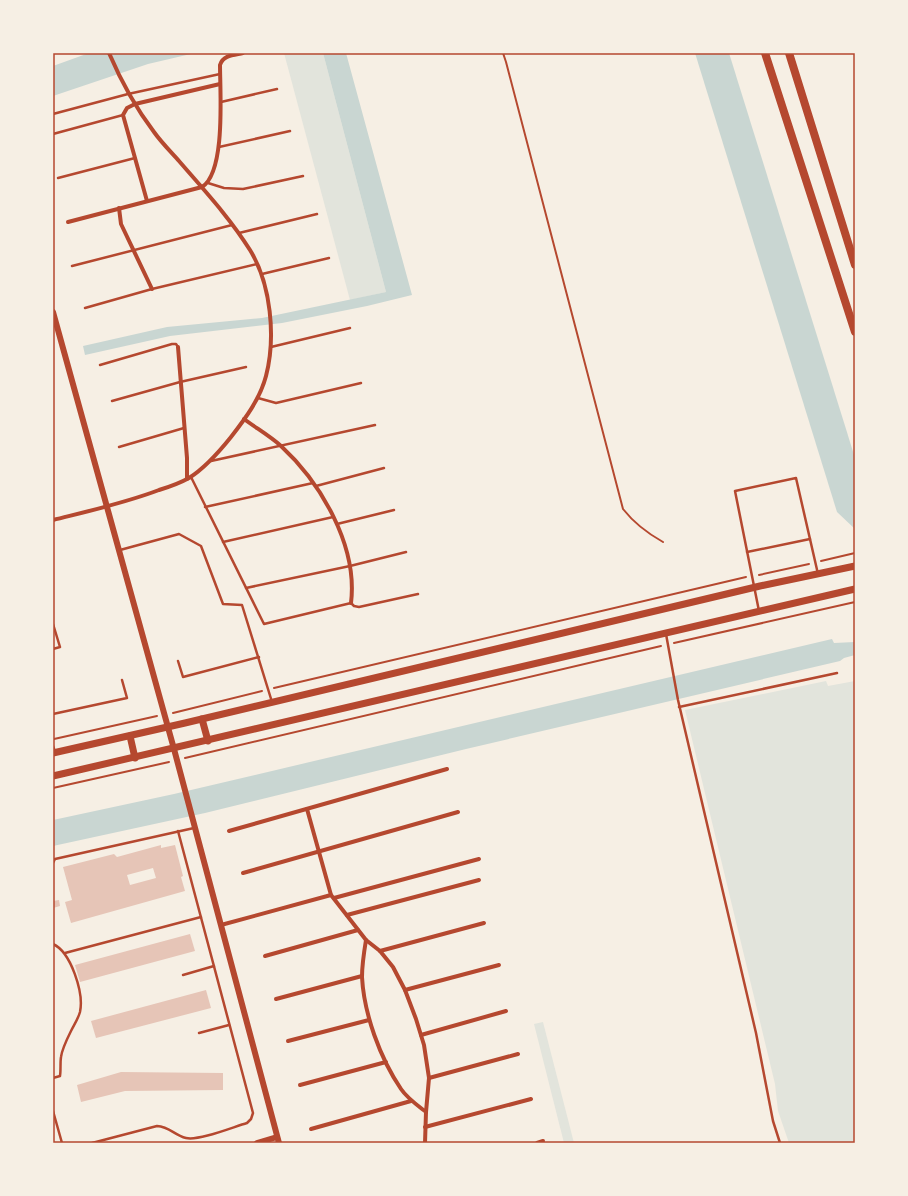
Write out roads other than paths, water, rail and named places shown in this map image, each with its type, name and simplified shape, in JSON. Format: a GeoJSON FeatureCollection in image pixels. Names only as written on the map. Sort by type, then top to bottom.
{"type":"FeatureCollection","features":[{"type":"Feature","properties":{"kind":"main road"},"geometry":{"type":"LineString","coordinates":[[765,53],[855,332]]}},
{"type":"Feature","properties":{"kind":"main road"},"geometry":{"type":"LineString","coordinates":[[789,53],[855,265]]}},
{"type":"Feature","properties":{"kind":"main road"},"geometry":{"type":"LineString","coordinates":[[54,750],[130,736],[754,587],[855,566]]}},
{"type":"Feature","properties":{"kind":"main road"},"geometry":{"type":"LineString","coordinates":[[53,776],[855,589]]}},
{"type":"Feature","properties":{"kind":"main road"},"geometry":{"type":"LineString","coordinates":[[202,719],[208,741]]}},
{"type":"Feature","properties":{"kind":"main road"},"geometry":{"type":"LineString","coordinates":[[130,736],[135,758]]}},
{"type":"Feature","properties":{"kind":"street"},"geometry":{"type":"LineString","coordinates":[[53,520],[132,500],[189,478],[210,461],[244,419],[257,398],[266,376],[270,348],[271,328],[267,292],[262,274],[251,251],[233,225],[202,187],[154,133],[128,94],[109,53]]}},
{"type":"Feature","properties":{"kind":"street"},"geometry":{"type":"LineString","coordinates":[[68,222],[202,187],[208,183],[214,167],[218,148],[220,126],[220,65],[225,57],[243,53]]}},
{"type":"Feature","properties":{"kind":"street"},"geometry":{"type":"LineString","coordinates":[[147,201],[123,115],[127,108],[135,104],[220,84]]}},
{"type":"Feature","properties":{"kind":"street"},"geometry":{"type":"LineString","coordinates":[[119,208],[121,224],[152,289]]}},
{"type":"Feature","properties":{"kind":"street"},"geometry":{"type":"LineString","coordinates":[[53,312],[177,760],[278,1140],[257,1143]]}},
{"type":"Feature","properties":{"kind":"street"},"geometry":{"type":"LineString","coordinates":[[178,347],[189,478]]}},
{"type":"Feature","properties":{"kind":"street"},"geometry":{"type":"LineString","coordinates":[[244,419],[281,446],[314,484],[325,500],[337,524],[350,566],[352,589],[351,602]]}},
{"type":"Feature","properties":{"kind":"street"},"geometry":{"type":"LineString","coordinates":[[228,831],[447,769]]}},
{"type":"Feature","properties":{"kind":"street"},"geometry":{"type":"LineString","coordinates":[[307,809],[333,897],[366,940],[380,951],[393,967],[405,990],[421,1035],[429,1078],[425,1143]]}},
{"type":"Feature","properties":{"kind":"street"},"geometry":{"type":"LineString","coordinates":[[243,873],[458,812]]}},
{"type":"Feature","properties":{"kind":"street"},"geometry":{"type":"LineString","coordinates":[[221,925],[479,858]]}},
{"type":"Feature","properties":{"kind":"street"},"geometry":{"type":"LineString","coordinates":[[347,915],[480,880]]}},
{"type":"Feature","properties":{"kind":"street"},"geometry":{"type":"LineString","coordinates":[[380,951],[484,922]]}},
{"type":"Feature","properties":{"kind":"street"},"geometry":{"type":"LineString","coordinates":[[265,956],[358,930]]}},
{"type":"Feature","properties":{"kind":"street"},"geometry":{"type":"LineString","coordinates":[[366,940],[362,976],[369,1020],[372,1029],[386,1062],[401,1089],[411,1101],[426,1112]]}},
{"type":"Feature","properties":{"kind":"street"},"geometry":{"type":"LineString","coordinates":[[405,990],[499,965]]}},
{"type":"Feature","properties":{"kind":"street"},"geometry":{"type":"LineString","coordinates":[[276,999],[362,976]]}},
{"type":"Feature","properties":{"kind":"street"},"geometry":{"type":"LineString","coordinates":[[421,1035],[506,1011]]}},
{"type":"Feature","properties":{"kind":"street"},"geometry":{"type":"LineString","coordinates":[[288,1041],[369,1020]]}},
{"type":"Feature","properties":{"kind":"street"},"geometry":{"type":"LineString","coordinates":[[429,1078],[518,1054]]}},
{"type":"Feature","properties":{"kind":"street"},"geometry":{"type":"LineString","coordinates":[[300,1085],[386,1062]]}},
{"type":"Feature","properties":{"kind":"street"},"geometry":{"type":"LineString","coordinates":[[425,1127],[531,1099]]}},
{"type":"Feature","properties":{"kind":"street"},"geometry":{"type":"LineString","coordinates":[[310,1128],[411,1101]]}},
{"type":"Feature","properties":{"kind":"street"},"geometry":{"type":"LineString","coordinates":[[537,1143],[544,1141]]}},
{"type":"Feature","properties":{"kind":"lane"},"geometry":{"type":"LineString","coordinates":[[53,114],[128,94],[220,74]]}},
{"type":"Feature","properties":{"kind":"lane"},"geometry":{"type":"LineString","coordinates":[[220,102],[277,89]]}},
{"type":"Feature","properties":{"kind":"lane"},"geometry":{"type":"LineString","coordinates":[[53,134],[123,115]]}},
{"type":"Feature","properties":{"kind":"lane"},"geometry":{"type":"LineString","coordinates":[[218,148],[290,132]]}},
{"type":"Feature","properties":{"kind":"lane"},"geometry":{"type":"LineString","coordinates":[[58,178],[135,158]]}},
{"type":"Feature","properties":{"kind":"lane"},"geometry":{"type":"LineString","coordinates":[[208,183],[224,188],[243,189],[303,176]]}},
{"type":"Feature","properties":{"kind":"lane"},"geometry":{"type":"LineString","coordinates":[[238,233],[318,214]]}},
{"type":"Feature","properties":{"kind":"lane"},"geometry":{"type":"LineString","coordinates":[[72,266],[233,225]]}},
{"type":"Feature","properties":{"kind":"lane"},"geometry":{"type":"LineString","coordinates":[[262,274],[329,258]]}},
{"type":"Feature","properties":{"kind":"lane"},"geometry":{"type":"LineString","coordinates":[[85,308],[152,289],[257,264]]}},
{"type":"Feature","properties":{"kind":"lane"},"geometry":{"type":"LineString","coordinates":[[270,348],[350,328]]}},
{"type":"Feature","properties":{"kind":"lane"},"geometry":{"type":"LineString","coordinates":[[100,364],[172,344],[176,344],[178,347]]}},
{"type":"Feature","properties":{"kind":"lane"},"geometry":{"type":"LineString","coordinates":[[112,401],[246,366]]}},
{"type":"Feature","properties":{"kind":"lane"},"geometry":{"type":"LineString","coordinates":[[257,398],[276,403],[361,383]]}},
{"type":"Feature","properties":{"kind":"lane"},"geometry":{"type":"LineString","coordinates":[[210,461],[375,425]]}},
{"type":"Feature","properties":{"kind":"lane"},"geometry":{"type":"LineString","coordinates":[[119,447],[185,428]]}},
{"type":"Feature","properties":{"kind":"lane"},"geometry":{"type":"LineString","coordinates":[[205,507],[384,468]]}},
{"type":"Feature","properties":{"kind":"lane"},"geometry":{"type":"LineString","coordinates":[[189,478],[264,624],[351,602],[354,606],[359,607],[418,594]]}},
{"type":"Feature","properties":{"kind":"lane"},"geometry":{"type":"LineString","coordinates":[[759,611],[735,491],[796,478],[818,574]]}},
{"type":"Feature","properties":{"kind":"lane"},"geometry":{"type":"LineString","coordinates":[[337,524],[394,510]]}},
{"type":"Feature","properties":{"kind":"lane"},"geometry":{"type":"LineString","coordinates":[[222,542],[333,517]]}},
{"type":"Feature","properties":{"kind":"lane"},"geometry":{"type":"LineString","coordinates":[[119,550],[179,534],[201,546],[223,604],[242,605],[272,702]]}},
{"type":"Feature","properties":{"kind":"lane"},"geometry":{"type":"LineString","coordinates":[[747,552],[810,539]]}},
{"type":"Feature","properties":{"kind":"lane"},"geometry":{"type":"LineString","coordinates":[[246,588],[350,566],[406,552]]}},
{"type":"Feature","properties":{"kind":"lane"},"geometry":{"type":"LineString","coordinates":[[53,624],[60,647],[53,649]]}},
{"type":"Feature","properties":{"kind":"lane"},"geometry":{"type":"LineString","coordinates":[[666,633],[679,707],[756,1032],[773,1121],[780,1143]]}},
{"type":"Feature","properties":{"kind":"lane"},"geometry":{"type":"LineString","coordinates":[[178,661],[183,677],[259,657]]}},
{"type":"Feature","properties":{"kind":"lane"},"geometry":{"type":"LineString","coordinates":[[679,707],[837,673]]}},
{"type":"Feature","properties":{"kind":"lane"},"geometry":{"type":"LineString","coordinates":[[53,714],[127,698],[122,680]]}},
{"type":"Feature","properties":{"kind":"lane"},"geometry":{"type":"LineString","coordinates":[[53,863],[55,859],[195,828]]}},
{"type":"Feature","properties":{"kind":"lane"},"geometry":{"type":"LineString","coordinates":[[92,1143],[157,1126],[165,1126],[185,1137],[195,1139],[247,1123],[253,1114],[178,831]]}},
{"type":"Feature","properties":{"kind":"lane"},"geometry":{"type":"LineString","coordinates":[[65,953],[201,917]]}},
{"type":"Feature","properties":{"kind":"lane"},"geometry":{"type":"LineString","coordinates":[[53,944],[65,953],[71,963],[81,1007],[61,1056],[60,1076],[53,1078]]}},
{"type":"Feature","properties":{"kind":"lane"},"geometry":{"type":"LineString","coordinates":[[183,975],[214,966]]}},
{"type":"Feature","properties":{"kind":"lane"},"geometry":{"type":"LineString","coordinates":[[200,1033],[230,1025]]}},
{"type":"Feature","properties":{"kind":"lane"},"geometry":{"type":"LineString","coordinates":[[53,1111],[62,1143]]}}]}
